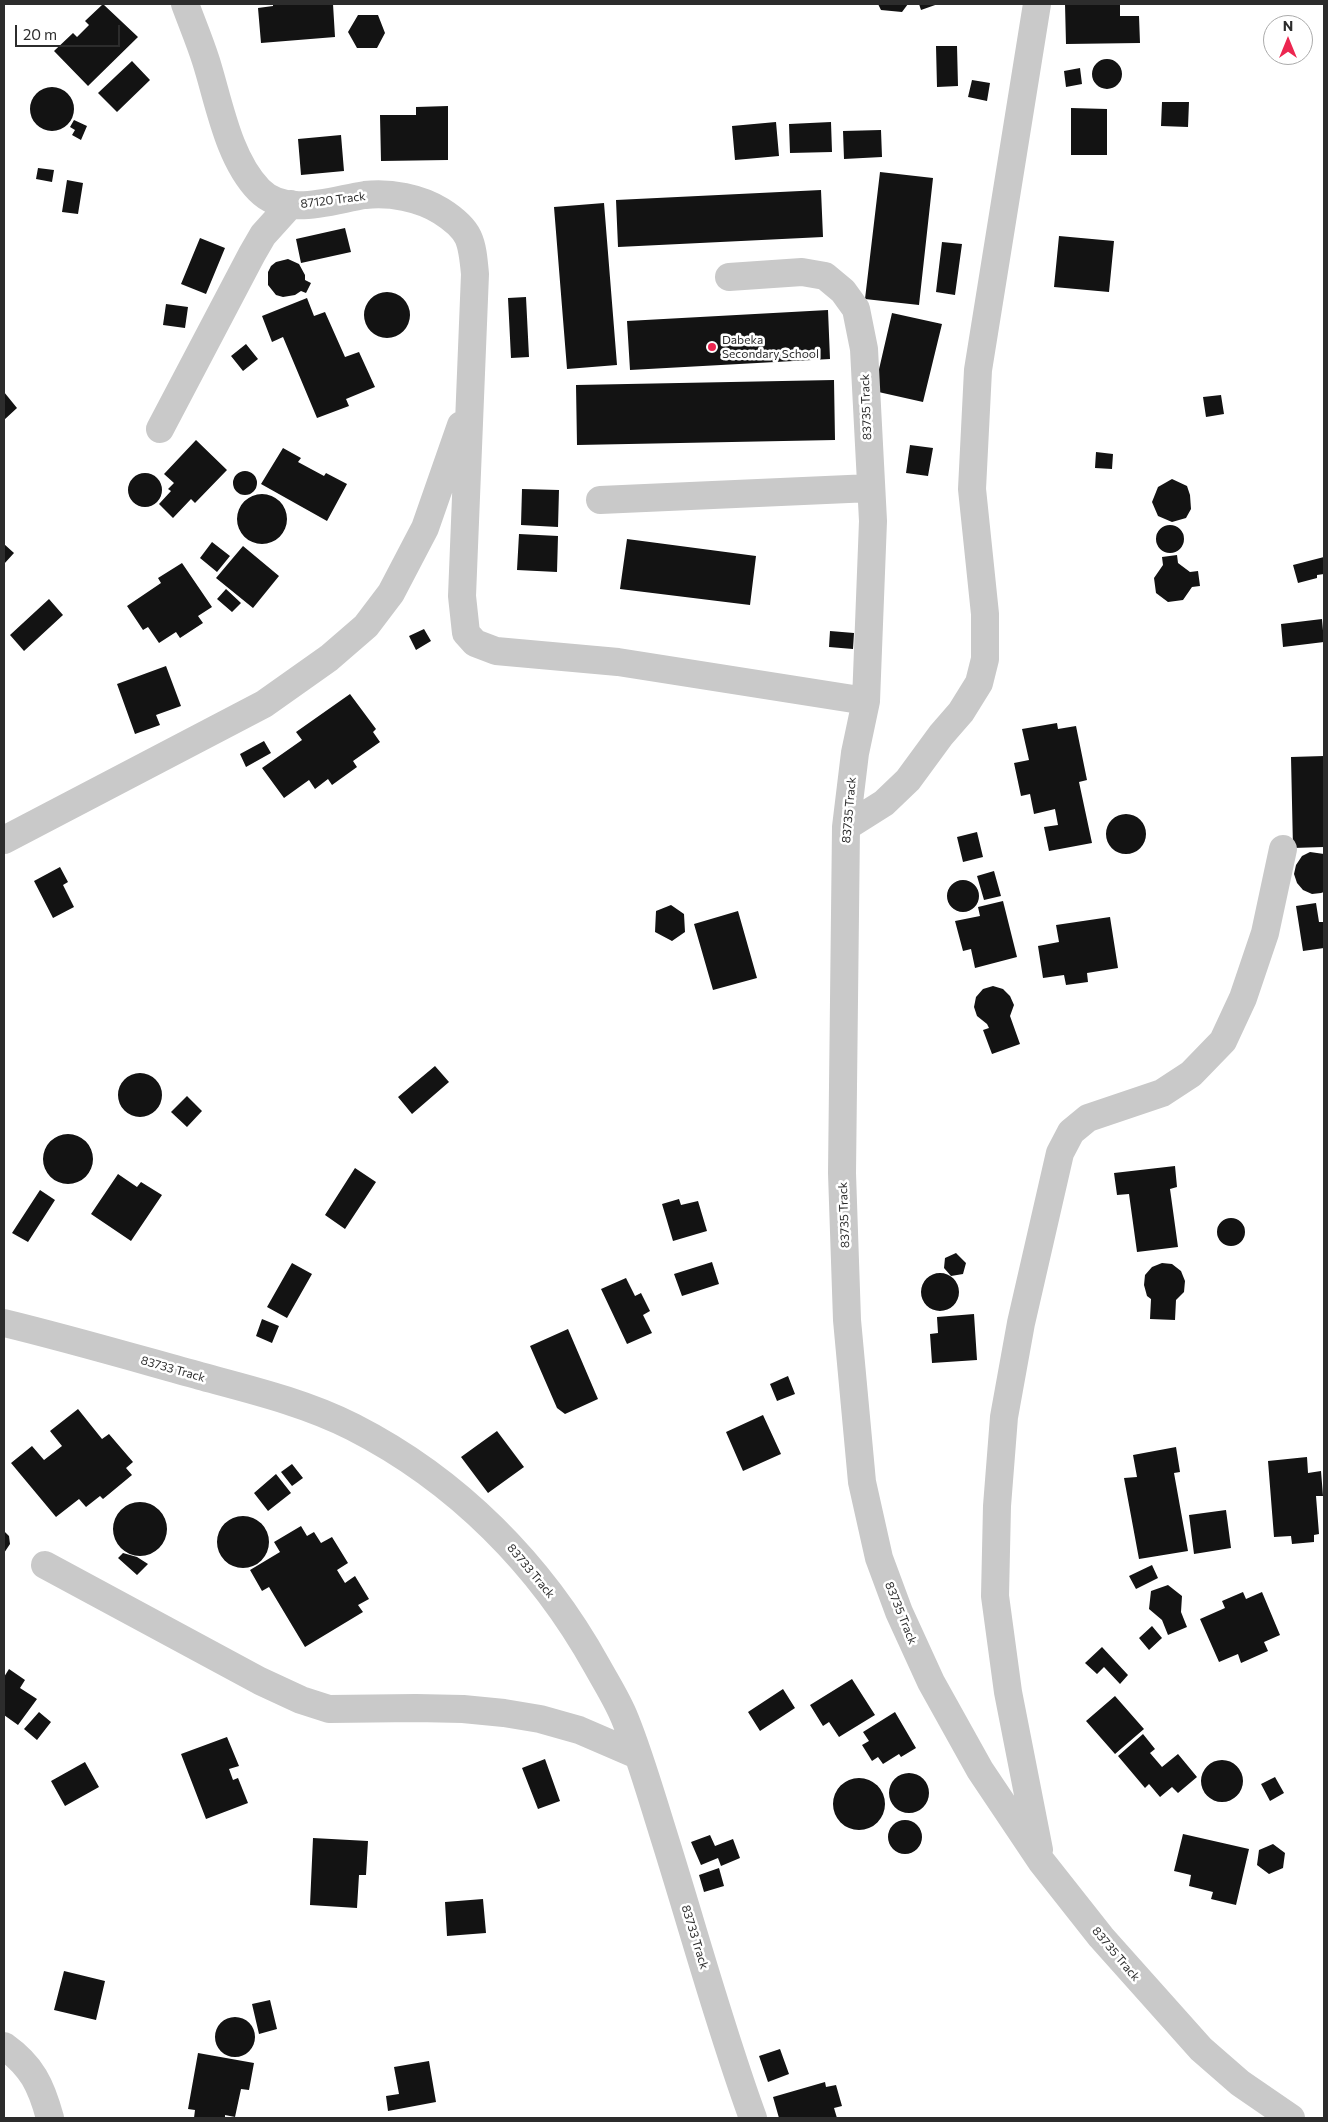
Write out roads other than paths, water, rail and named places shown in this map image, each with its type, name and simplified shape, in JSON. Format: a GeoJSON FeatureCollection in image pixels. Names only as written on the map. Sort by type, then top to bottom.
{"type":"FeatureCollection","features":[{"type":"Feature","properties":{"kind":"street","name":"87120 Track"},"geometry":{"type":"LineString","coordinates":[[185,4],[205,58],[230,142],[243,167],[260,191],[274,200],[291,204],[329,203],[366,195],[398,196],[430,204],[458,222],[472,244],[475,274],[462,596],[466,633],[475,643],[496,651],[618,662],[866,700]]}},
{"type":"Feature","properties":{"kind":"street"},"geometry":{"type":"LineString","coordinates":[[846,828],[884,802],[908,780],[941,735],[961,712],[979,682],[985,659],[985,614],[972,489],[978,370],[1037,4]]}},
{"type":"Feature","properties":{"kind":"street"},"geometry":{"type":"LineString","coordinates":[[160,429],[263,235],[291,204]]}},
{"type":"Feature","properties":{"kind":"street","name":"83735 Track"},"geometry":{"type":"LineString","coordinates":[[729,277],[802,272],[825,276],[843,291],[856,309],[864,349],[873,521],[866,700],[855,753],[846,828],[842,1174],[848,1320],[862,1482],[879,1558],[899,1612],[931,1682],[980,1770],[1041,1861],[1108,1944],[1201,2049],[1240,2083],[1291,2118]]}},
{"type":"Feature","properties":{"kind":"street"},"geometry":{"type":"LineString","coordinates":[[4,840],[264,704],[329,658],[366,626],[391,593],[425,528],[471,395]]}},
{"type":"Feature","properties":{"kind":"street"},"geometry":{"type":"LineString","coordinates":[[600,500],[871,488]]}},
{"type":"Feature","properties":{"kind":"street"},"geometry":{"type":"LineString","coordinates":[[1041,1861],[1008,1692],[995,1596],[997,1524],[1004,1417],[1021,1323],[1060,1153],[1071,1132],[1088,1118],[1162,1094],[1191,1074],[1223,1041],[1243,998],[1265,933],[1283,849]]}},
{"type":"Feature","properties":{"kind":"street","name":"83733 Track"},"geometry":{"type":"LineString","coordinates":[[4,1324],[54,1335],[284,1400],[350,1426],[404,1454],[460,1497],[517,1552],[545,1586],[586,1645],[625,1719],[673,1864],[734,2067],[753,2118]]}},
{"type":"Feature","properties":{"kind":"street"},"geometry":{"type":"LineString","coordinates":[[45,1565],[260,1681],[301,1700],[329,1709],[463,1709],[504,1713],[540,1719],[579,1730],[637,1755]]}},
{"type":"Feature","properties":{"kind":"street"},"geometry":{"type":"LineString","coordinates":[[4,2046],[21,2058],[32,2072],[45,2097],[50,2118]]}},
{"type":"Feature","properties":{"kind":"place","name":"Dabeka Secondary School"},"geometry":{"type":"Point","coordinates":[712,347]}}]}
